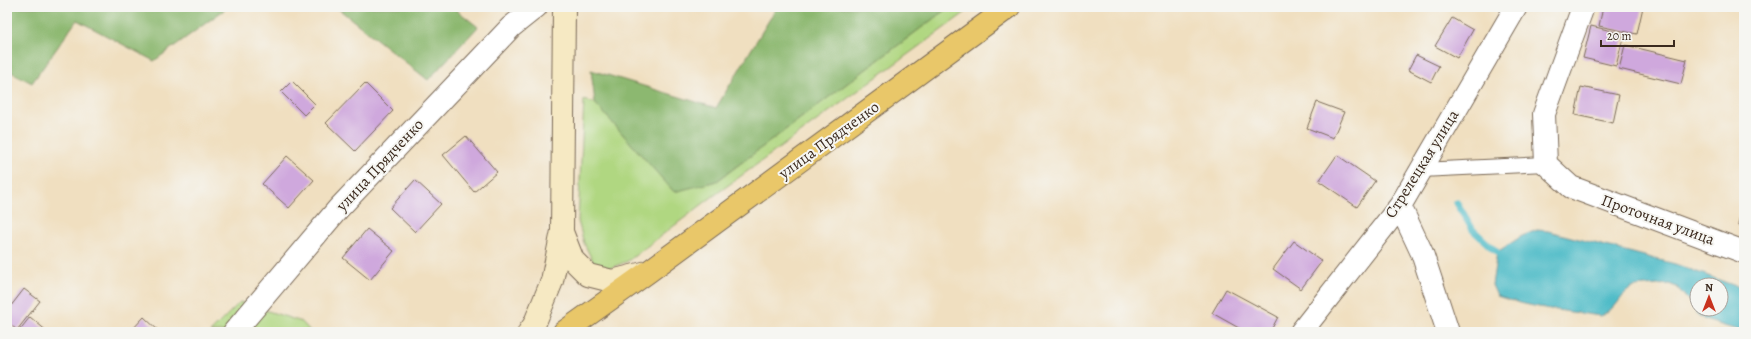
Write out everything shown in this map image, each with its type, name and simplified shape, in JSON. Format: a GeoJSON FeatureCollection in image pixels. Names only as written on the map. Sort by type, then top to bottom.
{"type":"FeatureCollection","features":[{"type":"Feature","properties":{"kind":"main road","name":"улица Прядченко"},"geometry":{"type":"LineString","coordinates":[[564,332],[1009,7]]}},
{"type":"Feature","properties":{"kind":"street","name":"улица Прядченко"},"geometry":{"type":"LineString","coordinates":[[234,332],[338,209],[511,27],[536,7]]}},
{"type":"Feature","properties":{"kind":"street","name":"улица Прядченко"},"geometry":{"type":"LineString","coordinates":[[529,332],[534,325],[552,281],[562,231],[564,7]]}},
{"type":"Feature","properties":{"kind":"street","name":"Стрелецкая улица"},"geometry":{"type":"LineString","coordinates":[[1301,332],[1400,206],[1516,7]]}},
{"type":"Feature","properties":{"kind":"street"},"geometry":{"type":"LineString","coordinates":[[1546,164],[1544,114],[1583,7]]}},
{"type":"Feature","properties":{"kind":"street","name":"Проточная улица"},"geometry":{"type":"LineString","coordinates":[[1546,164],[1571,188],[1744,252]]}},
{"type":"Feature","properties":{"kind":"street"},"geometry":{"type":"LineString","coordinates":[[1400,206],[1422,253],[1448,332]]}},
{"type":"Feature","properties":{"kind":"street","name":"улица Прядченко"},"geometry":{"type":"LineString","coordinates":[[562,231],[573,260],[588,275],[612,281],[648,272]]}},
{"type":"Feature","properties":{"kind":"lane"},"geometry":{"type":"LineString","coordinates":[[1421,170],[1546,164]]}},
{"type":"Feature","properties":{"kind":"green space"},"geometry":{"type":"Polygon","coordinates":[[[7,7],[228,7],[154,61],[77,20],[32,83],[7,70],[7,7]]]}},
{"type":"Feature","properties":{"kind":"green space"},"geometry":{"type":"Polygon","coordinates":[[[336,7],[453,7],[478,27],[428,80],[336,7]]]}},
{"type":"Feature","properties":{"kind":"green space"},"geometry":{"type":"Polygon","coordinates":[[[777,7],[949,7],[717,181],[674,192],[595,103],[591,70],[716,108],[777,7]]]}},
{"type":"Feature","properties":{"kind":"green space"},"geometry":{"type":"Polygon","coordinates":[[[949,7],[973,7],[708,200],[628,261],[610,268],[595,266],[584,243],[578,221],[584,100],[595,103],[674,191],[717,181],[949,7]]]}},
{"type":"Feature","properties":{"kind":"green space"},"geometry":{"type":"Polygon","coordinates":[[[240,302],[302,322],[311,332],[210,332],[240,302]]]}},
{"type":"Feature","properties":{"kind":"water"},"geometry":{"type":"Polygon","coordinates":[[[1537,230],[1548,231],[1675,264],[1711,277],[1689,277],[1689,302],[1677,287],[1669,284],[1634,287],[1626,292],[1615,306],[1601,316],[1535,306],[1497,296],[1492,285],[1497,252],[1522,236],[1537,230]]]}},
{"type":"Feature","properties":{"kind":"water"},"geometry":{"type":"Polygon","coordinates":[[[1729,284],[1744,289],[1744,332],[1705,320],[1701,317],[1729,317],[1729,284]]]}},
{"type":"Feature","properties":{"kind":"building"},"geometry":{"type":"Polygon","coordinates":[[[1603,7],[1643,7],[1637,34],[1599,26],[1603,7]]]}},
{"type":"Feature","properties":{"kind":"building"},"geometry":{"type":"Polygon","coordinates":[[[1452,18],[1473,30],[1457,58],[1435,46],[1452,18]]]}},
{"type":"Feature","properties":{"kind":"building"},"geometry":{"type":"Polygon","coordinates":[[[1591,26],[1624,34],[1616,66],[1583,58],[1591,26]]]}},
{"type":"Feature","properties":{"kind":"building"},"geometry":{"type":"Polygon","coordinates":[[[1625,45],[1687,60],[1681,84],[1619,69],[1625,45]]]}},
{"type":"Feature","properties":{"kind":"building"},"geometry":{"type":"Polygon","coordinates":[[[1416,55],[1439,66],[1431,82],[1408,70],[1416,55]]]}},
{"type":"Feature","properties":{"kind":"building"},"geometry":{"type":"Polygon","coordinates":[[[292,81],[315,104],[304,115],[281,92],[292,81]]]}},
{"type":"Feature","properties":{"kind":"building"},"geometry":{"type":"Polygon","coordinates":[[[365,83],[393,111],[355,151],[326,123],[365,83]]]}},
{"type":"Feature","properties":{"kind":"building"},"geometry":{"type":"Polygon","coordinates":[[[1581,87],[1619,95],[1613,123],[1575,115],[1581,87]]]}},
{"type":"Feature","properties":{"kind":"building"},"geometry":{"type":"Polygon","coordinates":[[[1317,102],[1344,112],[1333,138],[1307,128],[1317,102]]]}},
{"type":"Feature","properties":{"kind":"building"},"geometry":{"type":"Polygon","coordinates":[[[466,136],[497,172],[474,192],[443,155],[466,136]]]}},
{"type":"Feature","properties":{"kind":"building"},"geometry":{"type":"Polygon","coordinates":[[[1337,155],[1375,181],[1357,207],[1319,181],[1337,155]]]}},
{"type":"Feature","properties":{"kind":"building"},"geometry":{"type":"Polygon","coordinates":[[[287,156],[314,180],[289,208],[262,184],[287,156]]]}},
{"type":"Feature","properties":{"kind":"building"},"geometry":{"type":"Polygon","coordinates":[[[415,180],[441,204],[415,232],[390,208],[415,180]]]}},
{"type":"Feature","properties":{"kind":"building"},"geometry":{"type":"Polygon","coordinates":[[[1744,201],[1744,227],[1738,225],[1744,201]]]}},
{"type":"Feature","properties":{"kind":"building"},"geometry":{"type":"Polygon","coordinates":[[[367,229],[394,251],[370,280],[343,258],[367,229]]]}},
{"type":"Feature","properties":{"kind":"building"},"geometry":{"type":"Polygon","coordinates":[[[1294,241],[1322,261],[1301,289],[1273,269],[1294,241]]]}},
{"type":"Feature","properties":{"kind":"building"},"geometry":{"type":"Polygon","coordinates":[[[24,289],[40,301],[17,330],[7,322],[7,311],[24,289]]]}},
{"type":"Feature","properties":{"kind":"building"},"geometry":{"type":"Polygon","coordinates":[[[1226,289],[1278,317],[1270,332],[1246,332],[1212,313],[1226,289]]]}},
{"type":"Feature","properties":{"kind":"building"},"geometry":{"type":"Polygon","coordinates":[[[30,317],[48,332],[18,332],[30,317]]]}},
{"type":"Feature","properties":{"kind":"building"},"geometry":{"type":"Polygon","coordinates":[[[144,317],[160,332],[130,332],[144,317]]]}},
{"type":"Feature","properties":{"kind":"waterway"},"geometry":{"type":"LineString","coordinates":[[1457,203],[1473,230],[1501,256],[1505,257]]}}]}
